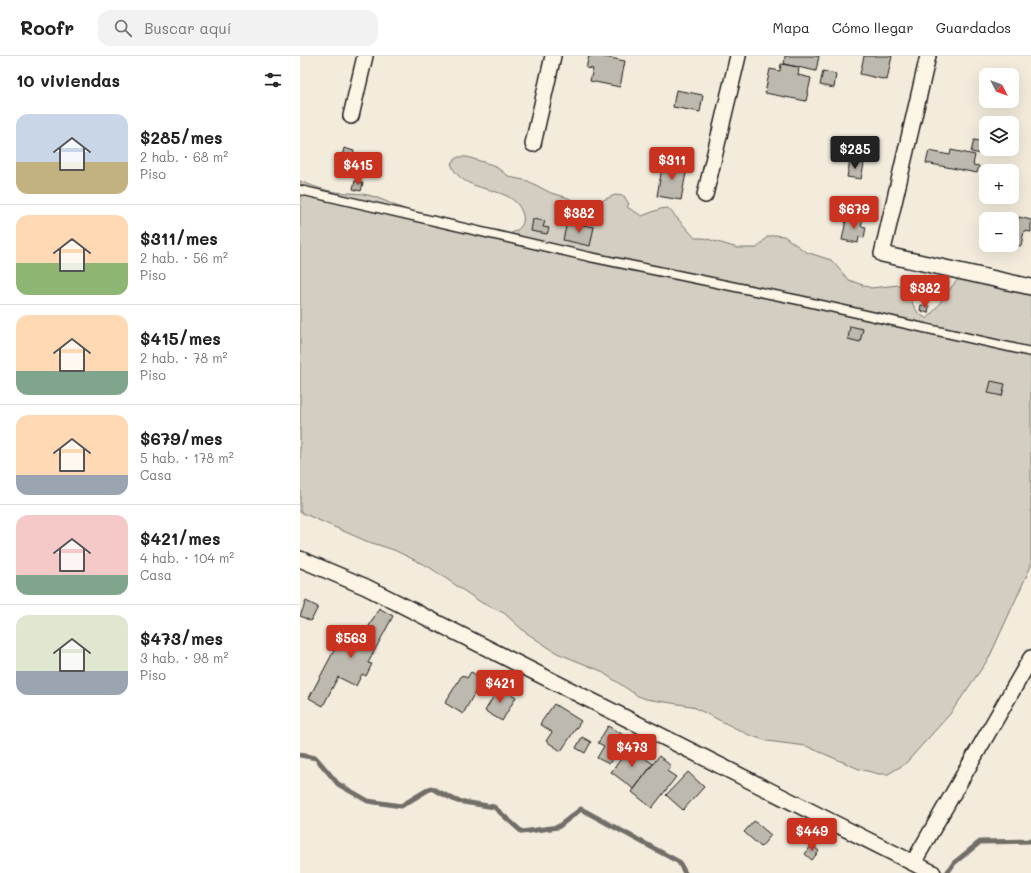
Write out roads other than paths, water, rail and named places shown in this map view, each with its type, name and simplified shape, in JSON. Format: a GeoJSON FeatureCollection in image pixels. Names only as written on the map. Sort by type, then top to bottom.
{"type":"FeatureCollection","features":[{"type":"Feature","properties":{"kind":"street"},"geometry":{"type":"LineString","coordinates":[[351,116],[365,56]]}},
{"type":"Feature","properties":{"kind":"street"},"geometry":{"type":"LineString","coordinates":[[533,144],[553,56]]}},
{"type":"Feature","properties":{"kind":"street"},"geometry":{"type":"LineString","coordinates":[[705,195],[738,56]]}},
{"type":"Feature","properties":{"kind":"street"},"geometry":{"type":"LineString","coordinates":[[928,56],[882,254],[1031,287]]}},
{"type":"Feature","properties":{"kind":"street"},"geometry":{"type":"LineString","coordinates":[[300,559],[366,587],[932,872]]}},
{"type":"Feature","properties":{"kind":"street"},"geometry":{"type":"LineString","coordinates":[[913,863],[1031,658]]}},
{"type":"Feature","properties":{"kind":"lane"},"geometry":{"type":"LineString","coordinates":[[300,190],[590,257],[799,300],[1031,352]]}},
{"type":"Feature","properties":{"kind":"waterway"},"geometry":{"type":"LineString","coordinates":[[300,755],[316,758],[338,784],[368,801],[401,806],[431,788],[457,801],[494,807],[522,832],[558,827],[581,809],[679,862],[685,873]]}},
{"type":"Feature","properties":{"kind":"waterway"},"geometry":{"type":"LineString","coordinates":[[947,873],[954,863],[980,842],[1031,841]]}}]}
